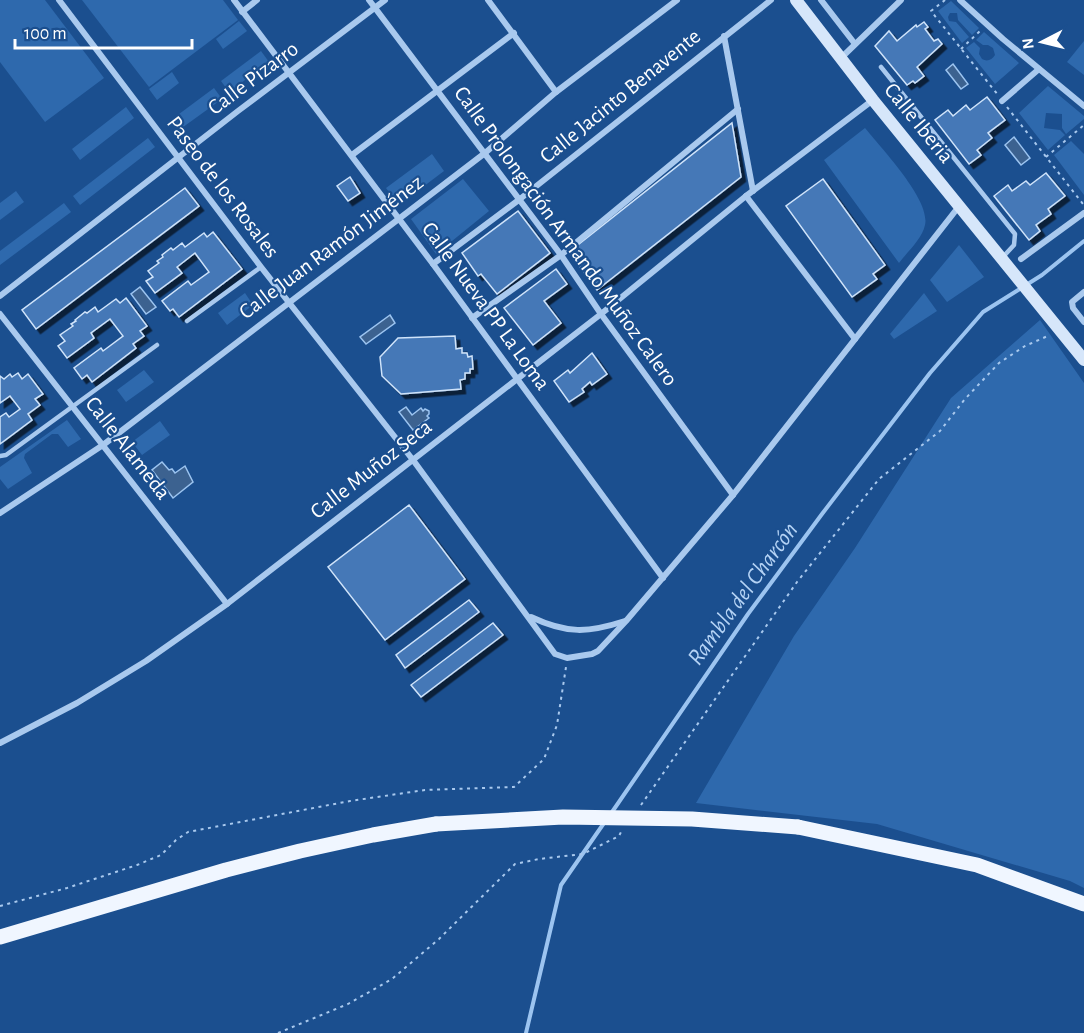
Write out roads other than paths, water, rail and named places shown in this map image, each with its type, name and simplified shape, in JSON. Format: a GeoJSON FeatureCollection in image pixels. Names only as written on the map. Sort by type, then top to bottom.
{"type":"FeatureCollection","features":[{"type":"Feature","properties":{"kind":"main road","name":"Calle Iberia"},"geometry":{"type":"LineString","coordinates":[[796,0],[873,100],[1084,360]]}},
{"type":"Feature","properties":{"kind":"main road"},"geometry":{"type":"LineString","coordinates":[[1,938],[151,892],[289,854],[373,835],[436,824],[562,817],[692,819],[798,827],[977,865],[1084,904]]}},
{"type":"Feature","properties":{"kind":"street","name":"Paseo de los Rosales"},"geometry":{"type":"LineString","coordinates":[[59,0],[261,267],[413,460],[555,654],[567,658],[581,657],[598,651],[626,621]]}},
{"type":"Feature","properties":{"kind":"street","name":"Calle Nueva PP La Loma"},"geometry":{"type":"LineString","coordinates":[[234,0],[399,218],[663,578]]}},
{"type":"Feature","properties":{"kind":"street"},"geometry":{"type":"LineString","coordinates":[[242,12],[257,0]]}},
{"type":"Feature","properties":{"kind":"street","name":"Calle Prolongación Armando Muñoz Calero"},"geometry":{"type":"LineString","coordinates":[[369,0],[520,199],[733,495]]}},
{"type":"Feature","properties":{"kind":"street","name":"Calle Pizarro"},"geometry":{"type":"LineString","coordinates":[[0,296],[385,0]]}},
{"type":"Feature","properties":{"kind":"street"},"geometry":{"type":"LineString","coordinates":[[488,0],[556,92]]}},
{"type":"Feature","properties":{"kind":"street","name":"Calle Juan Ramón Jiménez"},"geometry":{"type":"LineString","coordinates":[[0,513],[103,445],[485,153],[556,92],[677,0]]}},
{"type":"Feature","properties":{"kind":"street","name":"Calle Jacinto Benavente"},"geometry":{"type":"LineString","coordinates":[[433,264],[520,199],[771,0]]}},
{"type":"Feature","properties":{"kind":"street"},"geometry":{"type":"LineString","coordinates":[[821,0],[855,45]]}},
{"type":"Feature","properties":{"kind":"street"},"geometry":{"type":"LineString","coordinates":[[841,58],[901,0]]}},
{"type":"Feature","properties":{"kind":"street"},"geometry":{"type":"LineString","coordinates":[[960,0],[1084,106]]}},
{"type":"Feature","properties":{"kind":"street"},"geometry":{"type":"LineString","coordinates":[[352,155],[514,33]]}},
{"type":"Feature","properties":{"kind":"street"},"geometry":{"type":"LineString","coordinates":[[724,36],[753,190]]}},
{"type":"Feature","properties":{"kind":"street"},"geometry":{"type":"LineString","coordinates":[[1002,101],[1040,69]]}},
{"type":"Feature","properties":{"kind":"street","name":"Calle Muñoz Seca"},"geometry":{"type":"LineString","coordinates":[[0,743],[67,709],[117,679],[227,604],[601,314],[753,190],[873,100]]}},
{"type":"Feature","properties":{"kind":"street"},"geometry":{"type":"LineString","coordinates":[[472,318],[561,255],[738,109]]}},
{"type":"Feature","properties":{"kind":"street"},"geometry":{"type":"LineString","coordinates":[[746,196],[855,339]]}},
{"type":"Feature","properties":{"kind":"street"},"geometry":{"type":"LineString","coordinates":[[529,616],[547,625],[579,632],[596,630],[626,621],[733,495],[960,205]]}},
{"type":"Feature","properties":{"kind":"street"},"geometry":{"type":"LineString","coordinates":[[1021,260],[1084,213]]}},
{"type":"Feature","properties":{"kind":"street"},"geometry":{"type":"LineString","coordinates":[[1084,292],[1072,302],[1073,308],[1084,322]]}},
{"type":"Feature","properties":{"kind":"street","name":"Calle Alameda"},"geometry":{"type":"LineString","coordinates":[[0,314],[227,604]]}},
{"type":"Feature","properties":{"kind":"lane"},"geometry":{"type":"LineString","coordinates":[[881,67],[1015,234],[1014,245],[1002,258]]}},
{"type":"Feature","properties":{"kind":"lane"},"geometry":{"type":"LineString","coordinates":[[187,321],[261,267]]}},
{"type":"Feature","properties":{"kind":"lane"},"geometry":{"type":"LineString","coordinates":[[0,456],[6,455],[73,408],[157,345]]}},
{"type":"Feature","properties":{"kind":"waterway","name":"Rambla del Charcón"},"geometry":{"type":"LineString","coordinates":[[610,815],[748,614],[930,373],[983,312],[1042,275],[1084,241]]}},
{"type":"Feature","properties":{"kind":"waterway","name":"Rambla del Charcón"},"geometry":{"type":"LineString","coordinates":[[526,1033],[561,885],[604,823]]}}]}
